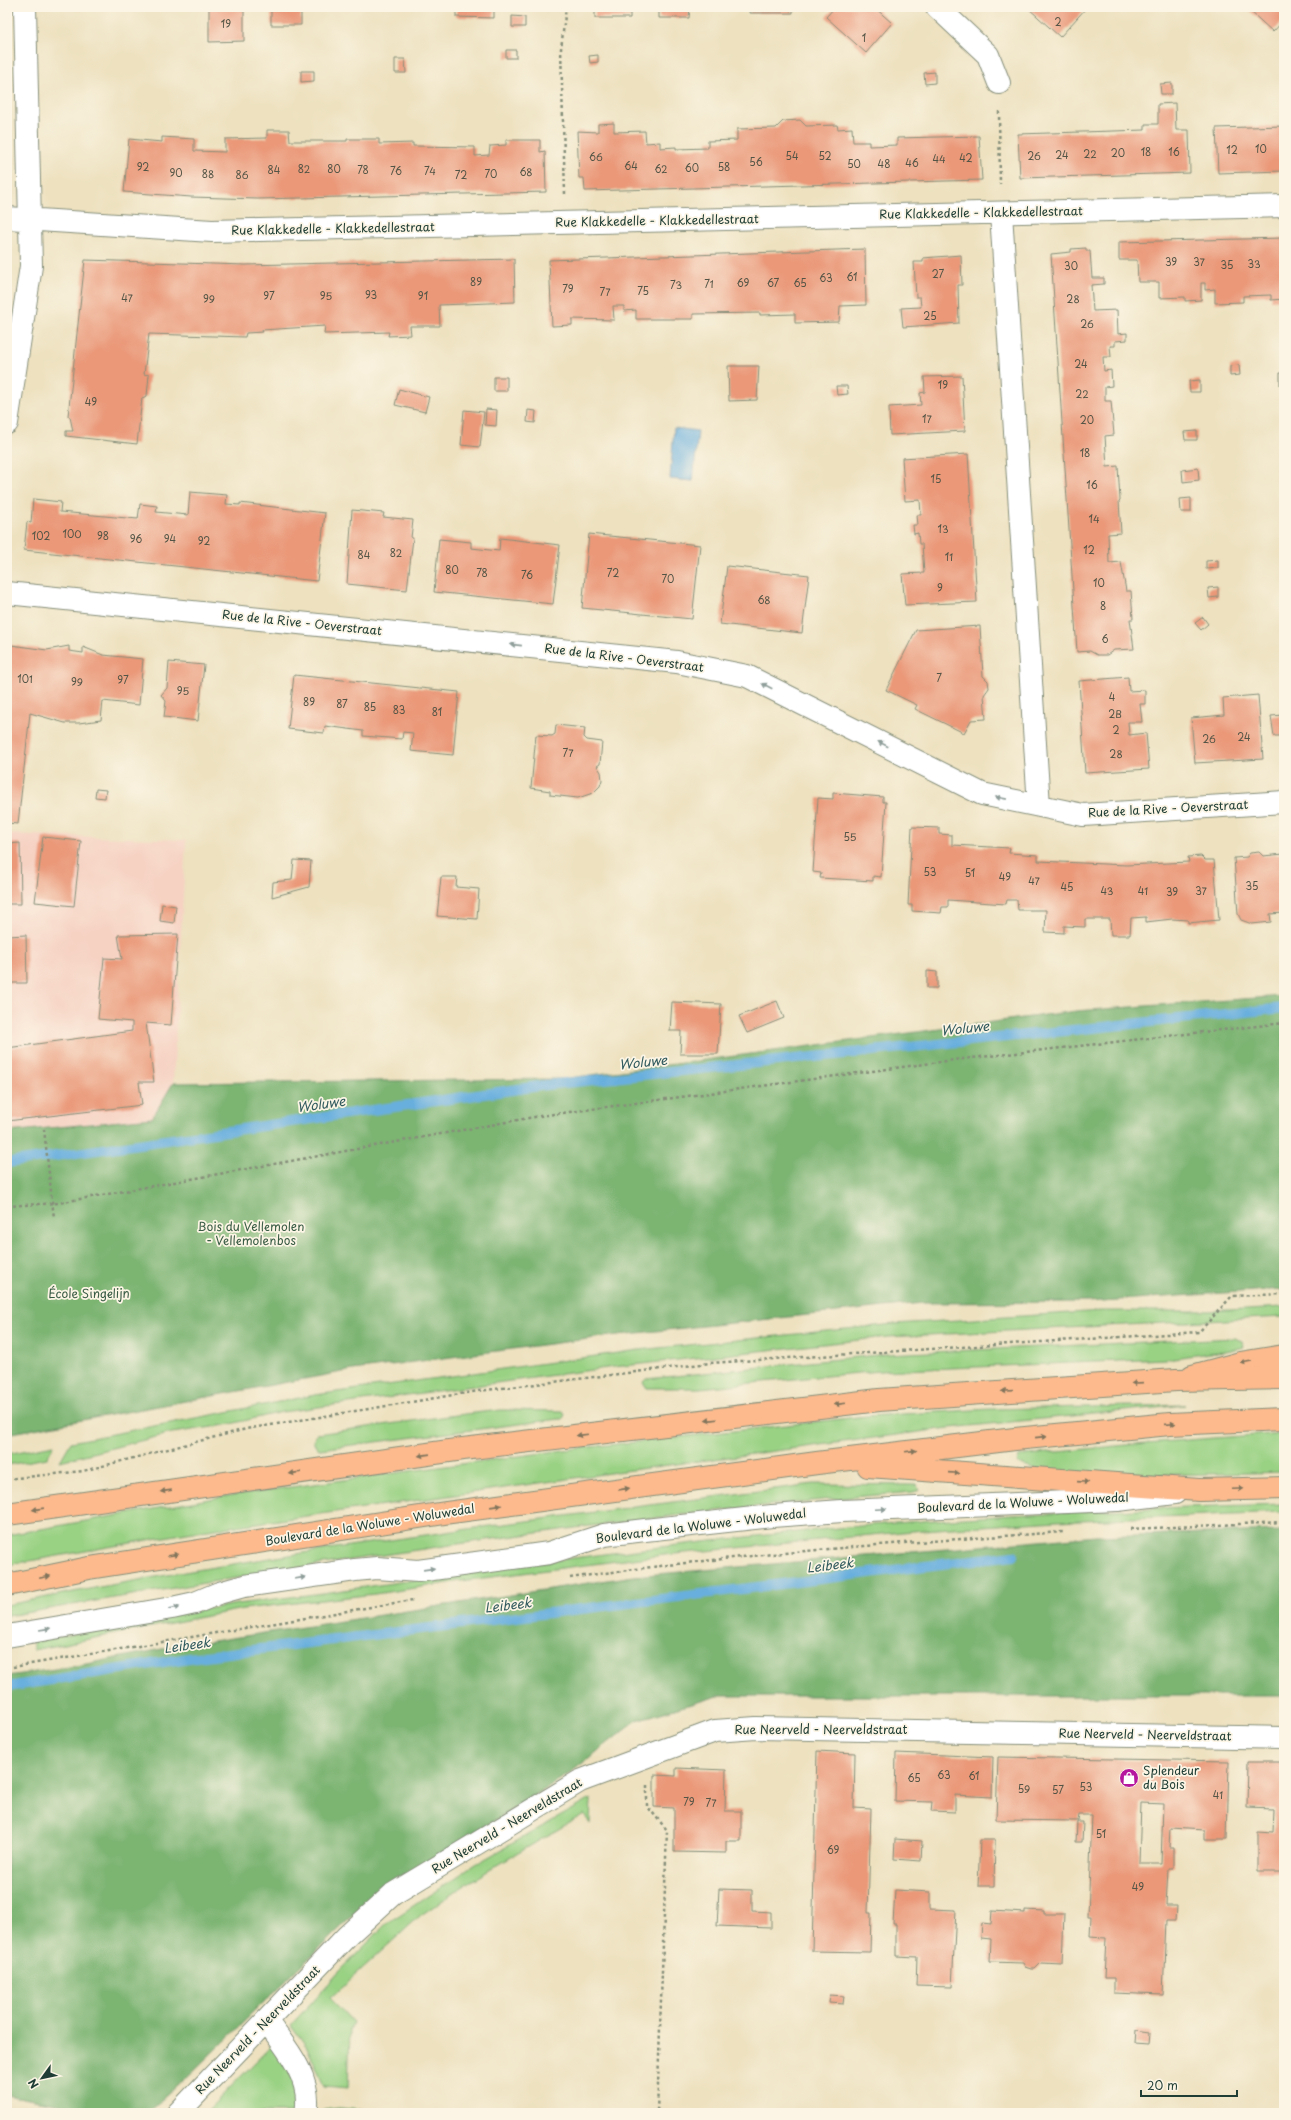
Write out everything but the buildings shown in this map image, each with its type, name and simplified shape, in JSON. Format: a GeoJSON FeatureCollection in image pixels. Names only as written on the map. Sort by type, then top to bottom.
{"type":"FeatureCollection","features":[{"type":"Feature","properties":{"kind":"main road"},"geometry":{"type":"LineString","coordinates":[[1176,1380],[1240,1363],[1284,1356]]}},
{"type":"Feature","properties":{"kind":"main road"},"geometry":{"type":"LineString","coordinates":[[7,1514],[463,1449],[879,1400],[1176,1380],[1284,1378]]}},
{"type":"Feature","properties":{"kind":"main road","name":"Boulevard de la Woluwe - Woluwedal"},"geometry":{"type":"LineString","coordinates":[[7,1586],[89,1568],[445,1513],[817,1463],[1170,1424],[1284,1419]]}},
{"type":"Feature","properties":{"kind":"main road"},"geometry":{"type":"LineString","coordinates":[[817,1463],[1199,1490]]}},
{"type":"Feature","properties":{"kind":"main road","name":"Boulevard de la Woluwe - Woluwedal"},"geometry":{"type":"LineString","coordinates":[[1199,1490],[1284,1488]]}},
{"type":"Feature","properties":{"kind":"street"},"geometry":{"type":"LineString","coordinates":[[7,423],[31,266],[25,7]]}},
{"type":"Feature","properties":{"kind":"street"},"geometry":{"type":"LineString","coordinates":[[937,7],[988,55],[999,83]]}},
{"type":"Feature","properties":{"kind":"street","name":"Rue Klakkedelle - Klakkedellestraat"},"geometry":{"type":"LineString","coordinates":[[7,218],[212,232],[1284,206]]}},
{"type":"Feature","properties":{"kind":"street"},"geometry":{"type":"LineString","coordinates":[[1001,213],[1039,806]]}},
{"type":"Feature","properties":{"kind":"street","name":"Rue de la Rive - Oeverstraat"},"geometry":{"type":"LineString","coordinates":[[7,592],[678,662],[747,676],[982,794],[1083,815],[1284,802]]}},
{"type":"Feature","properties":{"kind":"street","name":"Boulevard de la Woluwe - Woluwedal"},"geometry":{"type":"LineString","coordinates":[[7,1636],[172,1608],[195,1603],[219,1593],[244,1586],[355,1570],[377,1568],[418,1571],[542,1554],[604,1535],[772,1516],[842,1511],[1118,1500],[1199,1490]]}},
{"type":"Feature","properties":{"kind":"street","name":"Rue Neerveld - Neerveldstraat"},"geometry":{"type":"LineString","coordinates":[[178,2113],[267,2022],[347,1936],[393,1894],[580,1781],[715,1731],[756,1728],[1284,1738]]}},
{"type":"Feature","properties":{"kind":"street"},"geometry":{"type":"LineString","coordinates":[[267,2022],[284,2042],[305,2084],[306,2113]]}},
{"type":"Feature","properties":{"kind":"path"},"geometry":{"type":"LineString","coordinates":[[566,7],[561,48],[564,185],[568,223]]}},
{"type":"Feature","properties":{"kind":"path"},"geometry":{"type":"LineString","coordinates":[[999,83],[1001,213]]}},
{"type":"Feature","properties":{"kind":"path"},"geometry":{"type":"LineString","coordinates":[[7,1206],[58,1203],[540,1116],[954,1060],[1284,1023]]}},
{"type":"Feature","properties":{"kind":"path"},"geometry":{"type":"LineString","coordinates":[[44,1129],[54,1218]]}},
{"type":"Feature","properties":{"kind":"path"},"geometry":{"type":"LineString","coordinates":[[7,1479],[83,1471],[246,1429],[478,1391],[710,1363],[1198,1332],[1232,1296],[1284,1294]]}},
{"type":"Feature","properties":{"kind":"path"},"geometry":{"type":"LineString","coordinates":[[1126,1529],[1284,1522]]}},
{"type":"Feature","properties":{"kind":"path"},"geometry":{"type":"LineString","coordinates":[[565,1578],[660,1565],[853,1546],[1071,1532]]}},
{"type":"Feature","properties":{"kind":"path"},"geometry":{"type":"LineString","coordinates":[[7,1668],[417,1600]]}},
{"type":"Feature","properties":{"kind":"path"},"geometry":{"type":"LineString","coordinates":[[647,1778],[647,1806],[667,1830],[658,2113]]}},
{"type":"Feature","properties":{"kind":"shaded area"},"geometry":{"type":"Polygon","coordinates":[[[7,834],[186,840],[173,1083],[152,1118],[51,1128],[7,1223],[35,1130],[7,1132],[7,834]]]}},
{"type":"Feature","properties":{"kind":"green space","name":"Bois du Vellemolen - Vellemolenbos"},"geometry":{"type":"Polygon","coordinates":[[[1284,996],[1284,1289],[1088,1302],[922,1303],[618,1335],[353,1370],[7,1434],[7,1132],[152,1118],[173,1083],[561,1079],[1076,1011],[1284,996]]]}},
{"type":"Feature","properties":{"kind":"green space"},"geometry":{"type":"Polygon","coordinates":[[[1284,1307],[1284,1317],[887,1337],[614,1367],[282,1412],[226,1425],[172,1433],[60,1461],[71,1442],[315,1395],[639,1350],[895,1324],[1102,1311],[1209,1311],[1284,1307]]]}},
{"type":"Feature","properties":{"kind":"green space"},"geometry":{"type":"Polygon","coordinates":[[[1234,1338],[1242,1341],[1244,1347],[1166,1359],[880,1371],[699,1388],[647,1388],[643,1382],[646,1379],[887,1354],[1234,1338]]]}},
{"type":"Feature","properties":{"kind":"green space"},"geometry":{"type":"Polygon","coordinates":[[[1185,1405],[949,1428],[631,1470],[187,1533],[7,1565],[7,1535],[226,1496],[564,1450],[867,1416],[991,1409],[1185,1405]]]}},
{"type":"Feature","properties":{"kind":"green space"},"geometry":{"type":"Polygon","coordinates":[[[501,1410],[563,1411],[565,1414],[563,1419],[320,1449],[316,1447],[313,1441],[317,1434],[501,1410]]]}},
{"type":"Feature","properties":{"kind":"green space"},"geometry":{"type":"Polygon","coordinates":[[[1284,1433],[1284,1472],[1098,1474],[1059,1472],[1031,1468],[1017,1462],[1019,1456],[1146,1443],[1284,1433]]]}},
{"type":"Feature","properties":{"kind":"green space"},"geometry":{"type":"Polygon","coordinates":[[[54,1445],[47,1458],[7,1465],[7,1454],[54,1445]]]}},
{"type":"Feature","properties":{"kind":"green space"},"geometry":{"type":"Polygon","coordinates":[[[813,1484],[916,1485],[920,1490],[913,1492],[686,1514],[572,1528],[233,1578],[7,1616],[7,1605],[207,1568],[509,1523],[813,1484]]]}},
{"type":"Feature","properties":{"kind":"green space"},"geometry":{"type":"Polygon","coordinates":[[[1284,1504],[1284,1512],[1056,1521],[923,1530],[664,1555],[468,1580],[375,1594],[243,1609],[33,1650],[33,1642],[212,1608],[661,1547],[786,1533],[957,1518],[1284,1504]]]}},
{"type":"Feature","properties":{"kind":"green space"},"geometry":{"type":"Polygon","coordinates":[[[1284,1531],[1284,1696],[718,1696],[637,1720],[570,1773],[371,1898],[185,2079],[151,2109],[141,2113],[104,2113],[7,2095],[7,1676],[76,1666],[167,1648],[634,1576],[1097,1536],[1284,1531]]]}},
{"type":"Feature","properties":{"kind":"green space"},"geometry":{"type":"Polygon","coordinates":[[[591,1799],[590,1824],[584,1814],[471,1881],[421,1915],[330,1998],[353,2022],[350,2030],[348,2088],[324,2086],[307,2047],[291,2025],[340,1971],[386,1924],[476,1864],[591,1799]]]}},
{"type":"Feature","properties":{"kind":"green space"},"geometry":{"type":"Polygon","coordinates":[[[272,2045],[296,2084],[296,2113],[205,2113],[272,2045]]]}},
{"type":"Feature","properties":{"kind":"green space"},"geometry":{"type":"Polygon","coordinates":[[[339,2108],[361,2110],[360,2113],[322,2113],[323,2110],[339,2108]]]}},
{"type":"Feature","properties":{"kind":"water"},"geometry":{"type":"Polygon","coordinates":[[[674,428],[698,431],[693,481],[670,479],[674,428]]]}},
{"type":"Feature","properties":{"kind":"waterway","name":"Woluwe"},"geometry":{"type":"LineString","coordinates":[[7,1163],[546,1085],[1284,1008]]}},
{"type":"Feature","properties":{"kind":"waterway","name":"Leibeek"},"geometry":{"type":"LineString","coordinates":[[7,1687],[189,1658],[1014,1555]]}},
{"type":"Feature","properties":{"kind":"place","name":"Splendeur du Bois"},"geometry":{"type":"Point","coordinates":[1129,1778]}},
{"type":"Feature","properties":{"kind":"park label","name":"École Singelijn"},"geometry":{"type":"Point","coordinates":[89,1294]}}]}
